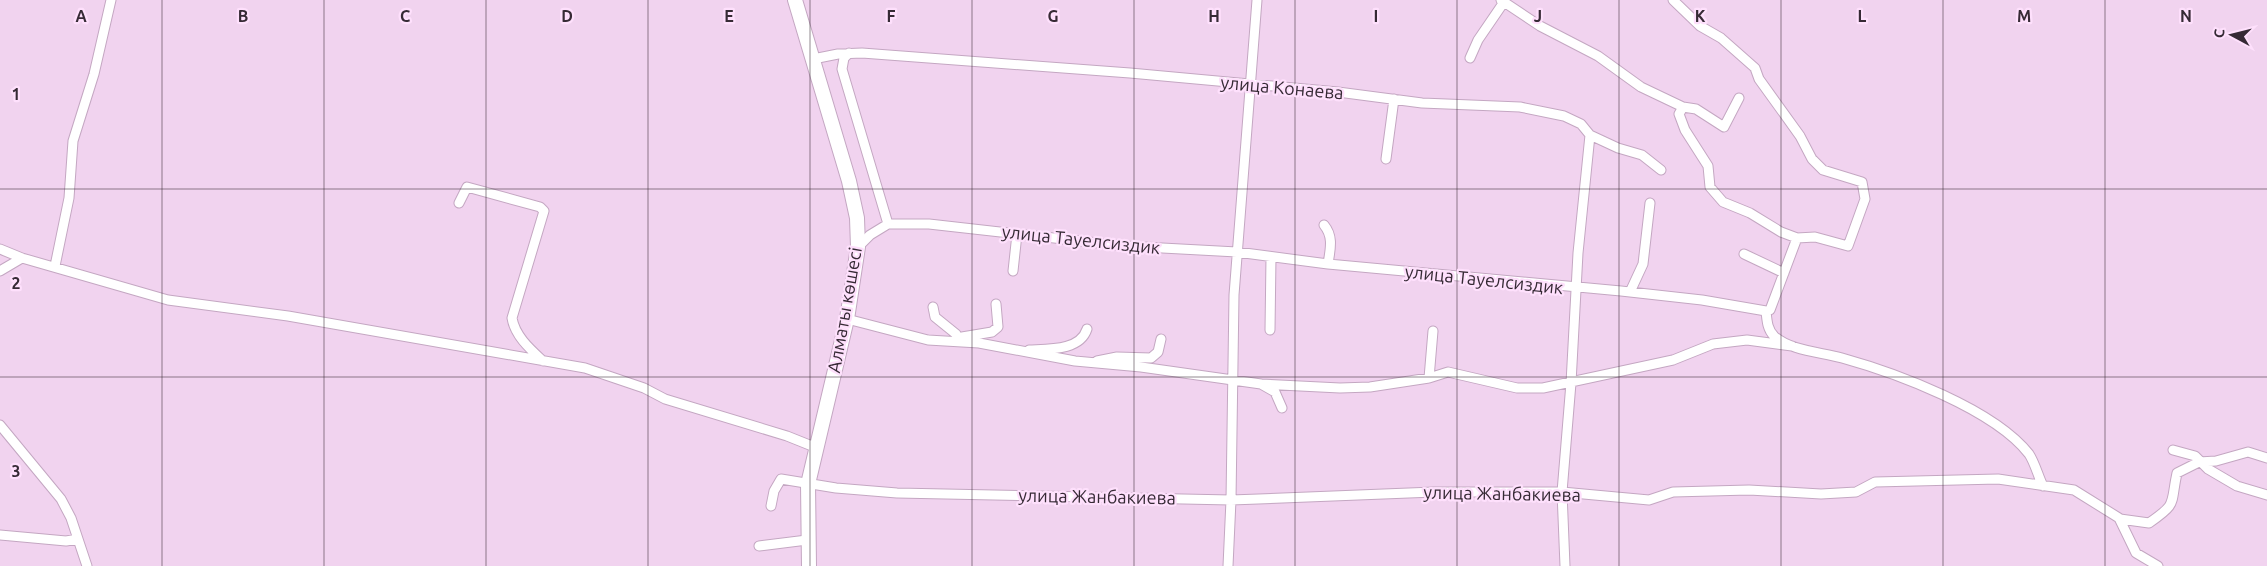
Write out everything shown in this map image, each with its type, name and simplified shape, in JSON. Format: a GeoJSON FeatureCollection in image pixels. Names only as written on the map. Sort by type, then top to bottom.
{"type":"FeatureCollection","features":[{"type":"Feature","properties":{"kind":"main road","name":"Алматы көшесі"},"geometry":{"type":"LineString","coordinates":[[795,0],[849,181],[857,218],[858,247],[847,319],[808,484],[807,540],[809,566]]}},
{"type":"Feature","properties":{"kind":"street"},"geometry":{"type":"LineString","coordinates":[[55,266],[69,198],[72,141],[94,74],[111,0]]}},
{"type":"Feature","properties":{"kind":"street"},"geometry":{"type":"LineString","coordinates":[[1228,566],[1237,252],[1257,0]]}},
{"type":"Feature","properties":{"kind":"street"},"geometry":{"type":"LineString","coordinates":[[1673,0],[1700,26],[1721,38],[1755,68],[1759,79],[1800,136],[1812,159],[1822,170],[1862,182],[1865,199],[1848,246],[1814,237],[1797,238],[1781,232],[1750,213],[1723,202],[1710,187],[1708,166],[1685,130],[1679,114],[1682,107]]}},
{"type":"Feature","properties":{"kind":"street"},"geometry":{"type":"LineString","coordinates":[[1470,58],[1478,40],[1503,1],[1540,26],[1598,56],[1641,87],[1682,107],[1696,109],[1724,127],[1739,98]]}},
{"type":"Feature","properties":{"kind":"street"},"geometry":{"type":"LineString","coordinates":[[849,53],[844,58],[842,69],[888,224],[870,235],[858,247]]}},
{"type":"Feature","properties":{"kind":"street","name":"улица Конаева"},"geometry":{"type":"LineString","coordinates":[[813,59],[849,53],[975,61],[1394,99],[1520,107],[1564,116],[1581,124],[1590,135],[1618,148],[1642,155],[1661,170]]}},
{"type":"Feature","properties":{"kind":"street"},"geometry":{"type":"LineString","coordinates":[[1386,159],[1394,99]]}},
{"type":"Feature","properties":{"kind":"street"},"geometry":{"type":"LineString","coordinates":[[1565,566],[1562,492],[1590,135]]}},
{"type":"Feature","properties":{"kind":"street"},"geometry":{"type":"LineString","coordinates":[[459,203],[467,187],[540,207],[544,211],[512,318],[520,337],[543,361]]}},
{"type":"Feature","properties":{"kind":"street"},"geometry":{"type":"LineString","coordinates":[[1630,292],[1643,264],[1650,203]]}},
{"type":"Feature","properties":{"kind":"street","name":"улица Тауелсиздик"},"geometry":{"type":"LineString","coordinates":[[888,224],[929,224],[1125,246],[1237,252],[1328,264],[1702,300],[1766,311]]}},
{"type":"Feature","properties":{"kind":"street"},"geometry":{"type":"LineString","coordinates":[[1324,225],[1329,232],[1331,242],[1328,264]]}},
{"type":"Feature","properties":{"kind":"street"},"geometry":{"type":"LineString","coordinates":[[1013,271],[1017,234]]}},
{"type":"Feature","properties":{"kind":"street"},"geometry":{"type":"LineString","coordinates":[[1792,346],[1774,336],[1767,325],[1766,311],[1770,310],[1797,238]]}},
{"type":"Feature","properties":{"kind":"street"},"geometry":{"type":"LineString","coordinates":[[0,249],[22,258],[168,300],[288,316],[585,368],[644,388],[666,399],[787,436],[817,448]]}},
{"type":"Feature","properties":{"kind":"street"},"geometry":{"type":"LineString","coordinates":[[1744,254],[1784,272]]}},
{"type":"Feature","properties":{"kind":"street"},"geometry":{"type":"LineString","coordinates":[[1270,330],[1271,257]]}},
{"type":"Feature","properties":{"kind":"street"},"geometry":{"type":"LineString","coordinates":[[0,270],[22,258]]}},
{"type":"Feature","properties":{"kind":"street"},"geometry":{"type":"LineString","coordinates":[[960,341],[962,337],[992,332],[998,327],[996,304]]}},
{"type":"Feature","properties":{"kind":"street"},"geometry":{"type":"LineString","coordinates":[[933,307],[935,317],[956,334],[960,341]]}},
{"type":"Feature","properties":{"kind":"street"},"geometry":{"type":"LineString","coordinates":[[847,319],[928,340],[960,341],[1090,362],[1141,367],[1223,380],[1233,379],[1261,384],[1340,388],[1370,387],[1429,378],[1448,372],[1517,388],[1543,388],[1673,360],[1713,344],[1752,341],[1792,346],[1841,358],[1891,374],[1969,408],[2003,431],[2029,455],[2042,486]]}},
{"type":"Feature","properties":{"kind":"street"},"geometry":{"type":"LineString","coordinates":[[1752,341],[1761,337],[1767,325]]}},
{"type":"Feature","properties":{"kind":"street"},"geometry":{"type":"LineString","coordinates":[[1013,350],[1059,347],[1077,343],[1088,329]]}},
{"type":"Feature","properties":{"kind":"street"},"geometry":{"type":"LineString","coordinates":[[1429,378],[1433,331]]}},
{"type":"Feature","properties":{"kind":"street"},"geometry":{"type":"LineString","coordinates":[[1090,362],[1117,357],[1151,358],[1158,352],[1161,339]]}},
{"type":"Feature","properties":{"kind":"street"},"geometry":{"type":"LineString","coordinates":[[1261,384],[1275,392],[1282,408]]}},
{"type":"Feature","properties":{"kind":"street"},"geometry":{"type":"LineString","coordinates":[[0,425],[60,499],[71,518],[87,566]]}},
{"type":"Feature","properties":{"kind":"street"},"geometry":{"type":"LineString","coordinates":[[2173,450],[2195,456],[2199,462],[2237,486],[2267,495]]}},
{"type":"Feature","properties":{"kind":"street"},"geometry":{"type":"LineString","coordinates":[[2120,519],[2148,523],[2169,509],[2174,497],[2177,473],[2199,462],[2248,452],[2267,458]]}},
{"type":"Feature","properties":{"kind":"street","name":"улица Жанбакиева"},"geometry":{"type":"LineString","coordinates":[[771,506],[774,491],[781,479],[836,488],[896,493],[1231,500],[1434,492],[1562,492],[1648,500],[1673,492],[1749,490],[1821,494],[1847,493],[1856,492],[1875,482],[1933,479],[1998,479],[2074,490],[2120,519]]}},
{"type":"Feature","properties":{"kind":"street"},"geometry":{"type":"LineString","coordinates":[[2120,519],[2136,553],[2158,566]]}},
{"type":"Feature","properties":{"kind":"street"},"geometry":{"type":"LineString","coordinates":[[0,535],[66,541],[78,539]]}},
{"type":"Feature","properties":{"kind":"street"},"geometry":{"type":"LineString","coordinates":[[759,546],[807,540]]}}]}
